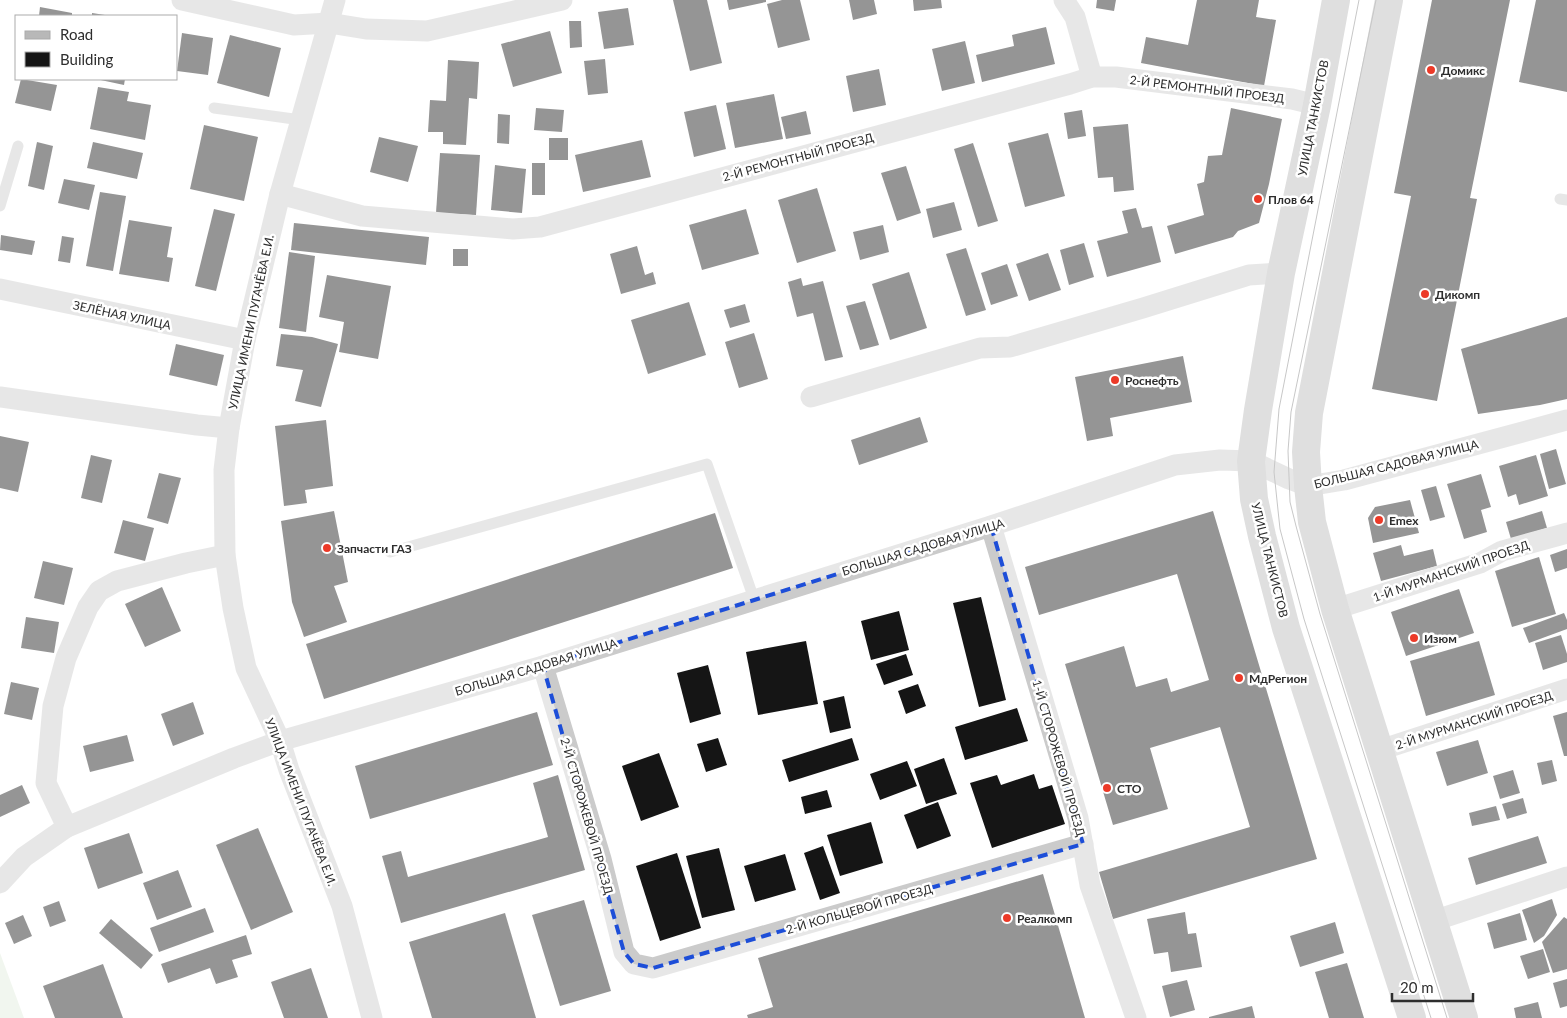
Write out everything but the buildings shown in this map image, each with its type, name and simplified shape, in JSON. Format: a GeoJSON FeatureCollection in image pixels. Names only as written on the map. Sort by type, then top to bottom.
{"type":"FeatureCollection","features":[{"type":"Feature","properties":{"kind":"main road","name":"УЛИЦА ТАНКИСТОВ"},"geometry":{"type":"LineString","coordinates":[[1336,0],[1317,105],[1281,273],[1251,461],[1254,499],[1286,628],[1412,1018]]}},
{"type":"Feature","properties":{"kind":"main road"},"geometry":{"type":"LineString","coordinates":[[1389,0],[1309,413],[1306,452],[1308,486],[1312,522],[1336,609],[1464,1018]]}},
{"type":"Feature","properties":{"kind":"street"},"geometry":{"type":"LineString","coordinates":[[182,0],[294,25],[329,23],[366,28],[427,31],[562,0]]}},
{"type":"Feature","properties":{"kind":"street","name":"УЛИЦА ИМЕНИ ПУГАЧЁВА Е.И."},"geometry":{"type":"LineString","coordinates":[[335,0],[280,194],[245,340],[229,428],[224,470],[225,555],[233,608],[246,668],[280,741],[289,770],[342,906],[372,1018]]}},
{"type":"Feature","properties":{"kind":"street"},"geometry":{"type":"LineString","coordinates":[[1064,0],[1075,17],[1092,77]]}},
{"type":"Feature","properties":{"kind":"street","name":"2-Й РЕМОНТНЫЙ ПРОЕЗД"},"geometry":{"type":"LineString","coordinates":[[280,194],[362,216],[513,230],[540,227],[1092,77],[1126,78],[1292,99],[1317,105]]}},
{"type":"Feature","properties":{"kind":"street"},"geometry":{"type":"LineString","coordinates":[[812,398],[980,348],[1010,347],[1249,275],[1281,273]]}},
{"type":"Feature","properties":{"kind":"street","name":"ЗЕЛЁНАЯ УЛИЦА"},"geometry":{"type":"LineString","coordinates":[[0,289],[245,340]]}},
{"type":"Feature","properties":{"kind":"street"},"geometry":{"type":"LineString","coordinates":[[0,397],[197,426],[229,428]]}},
{"type":"Feature","properties":{"kind":"street","name":"БОЛЬШАЯ САДОВАЯ УЛИЦА"},"geometry":{"type":"LineString","coordinates":[[0,883],[24,857],[68,827],[234,758],[280,741],[543,666],[991,526],[1175,465],[1220,460],[1251,461],[1308,486],[1344,480],[1567,420]]}},
{"type":"Feature","properties":{"kind":"street","name":"1-Й СТОРОЖЕВОЙ ПРОЕЗД"},"geometry":{"type":"LineString","coordinates":[[991,526],[1078,818],[1090,885],[1136,1018]]}},
{"type":"Feature","properties":{"kind":"street","name":"1-Й МУРМАНСКИЙ ПРОЕЗД"},"geometry":{"type":"LineString","coordinates":[[1336,609],[1480,563],[1502,552],[1567,533]]}},
{"type":"Feature","properties":{"kind":"street"},"geometry":{"type":"LineString","coordinates":[[68,827],[46,784],[53,706],[66,658],[88,607],[99,591],[117,582],[186,563],[225,555]]}},
{"type":"Feature","properties":{"kind":"street","name":"2-Й СТОРОЖЕВОЙ ПРОЕЗД"},"geometry":{"type":"LineString","coordinates":[[543,666],[601,859],[624,952],[634,964]]}},
{"type":"Feature","properties":{"kind":"street","name":"2-Й МУРМАНСКИЙ ПРОЕЗД"},"geometry":{"type":"LineString","coordinates":[[1380,750],[1567,689]]}},
{"type":"Feature","properties":{"kind":"street","name":"2-Й КОЛЬЦЕВОЙ ПРОЕЗД"},"geometry":{"type":"LineString","coordinates":[[634,964],[653,968],[1083,844]]}},
{"type":"Feature","properties":{"kind":"street"},"geometry":{"type":"LineString","coordinates":[[1433,921],[1567,877]]}},
{"type":"Feature","properties":{"kind":"lane"},"geometry":{"type":"LineString","coordinates":[[214,108],[301,120]]}},
{"type":"Feature","properties":{"kind":"lane"},"geometry":{"type":"LineString","coordinates":[[0,206],[18,146]]}},
{"type":"Feature","properties":{"kind":"lane"},"geometry":{"type":"LineString","coordinates":[[390,552],[707,464],[754,599]]}},
{"type":"Feature","properties":{"kind":"highlighted area"},"geometry":{"type":"Polygon","coordinates":[[[991,526],[1083,844],[653,968],[634,964],[624,952],[543,666],[991,526]]]}},
{"type":"Feature","properties":{"kind":"green space"},"geometry":{"type":"Polygon","coordinates":[[[0,953],[24,1018],[0,1018],[0,953]]]}},
{"type":"Feature","properties":{"kind":"tram line"},"geometry":{"type":"LineString","coordinates":[[1359,0],[1279,409],[1274,472],[1280,529],[1304,619],[1431,1018]]}},
{"type":"Feature","properties":{"kind":"tram line"},"geometry":{"type":"LineString","coordinates":[[1376,0],[1291,412],[1288,451],[1290,502],[1320,614],[1447,1018]]}},
{"type":"Feature","properties":{"kind":"place","name":"Домикс"},"geometry":{"type":"Point","coordinates":[1431,70]}},
{"type":"Feature","properties":{"kind":"place","name":"Плов 64"},"geometry":{"type":"Point","coordinates":[1258,199]}},
{"type":"Feature","properties":{"kind":"place","name":"Дикомп"},"geometry":{"type":"Point","coordinates":[1425,294]}},
{"type":"Feature","properties":{"kind":"place","name":"Роснефть"},"geometry":{"type":"Point","coordinates":[1115,380]}},
{"type":"Feature","properties":{"kind":"place","name":"Emex"},"geometry":{"type":"Point","coordinates":[1379,520]}},
{"type":"Feature","properties":{"kind":"place","name":"Запчасти ГАЗ"},"geometry":{"type":"Point","coordinates":[327,548]}},
{"type":"Feature","properties":{"kind":"place","name":"Изюм"},"geometry":{"type":"Point","coordinates":[1414,638]}},
{"type":"Feature","properties":{"kind":"place","name":"МдРегион"},"geometry":{"type":"Point","coordinates":[1239,678]}},
{"type":"Feature","properties":{"kind":"place","name":"СТО"},"geometry":{"type":"Point","coordinates":[1107,788]}},
{"type":"Feature","properties":{"kind":"place","name":"Реалкомп"},"geometry":{"type":"Point","coordinates":[1007,918]}}]}
